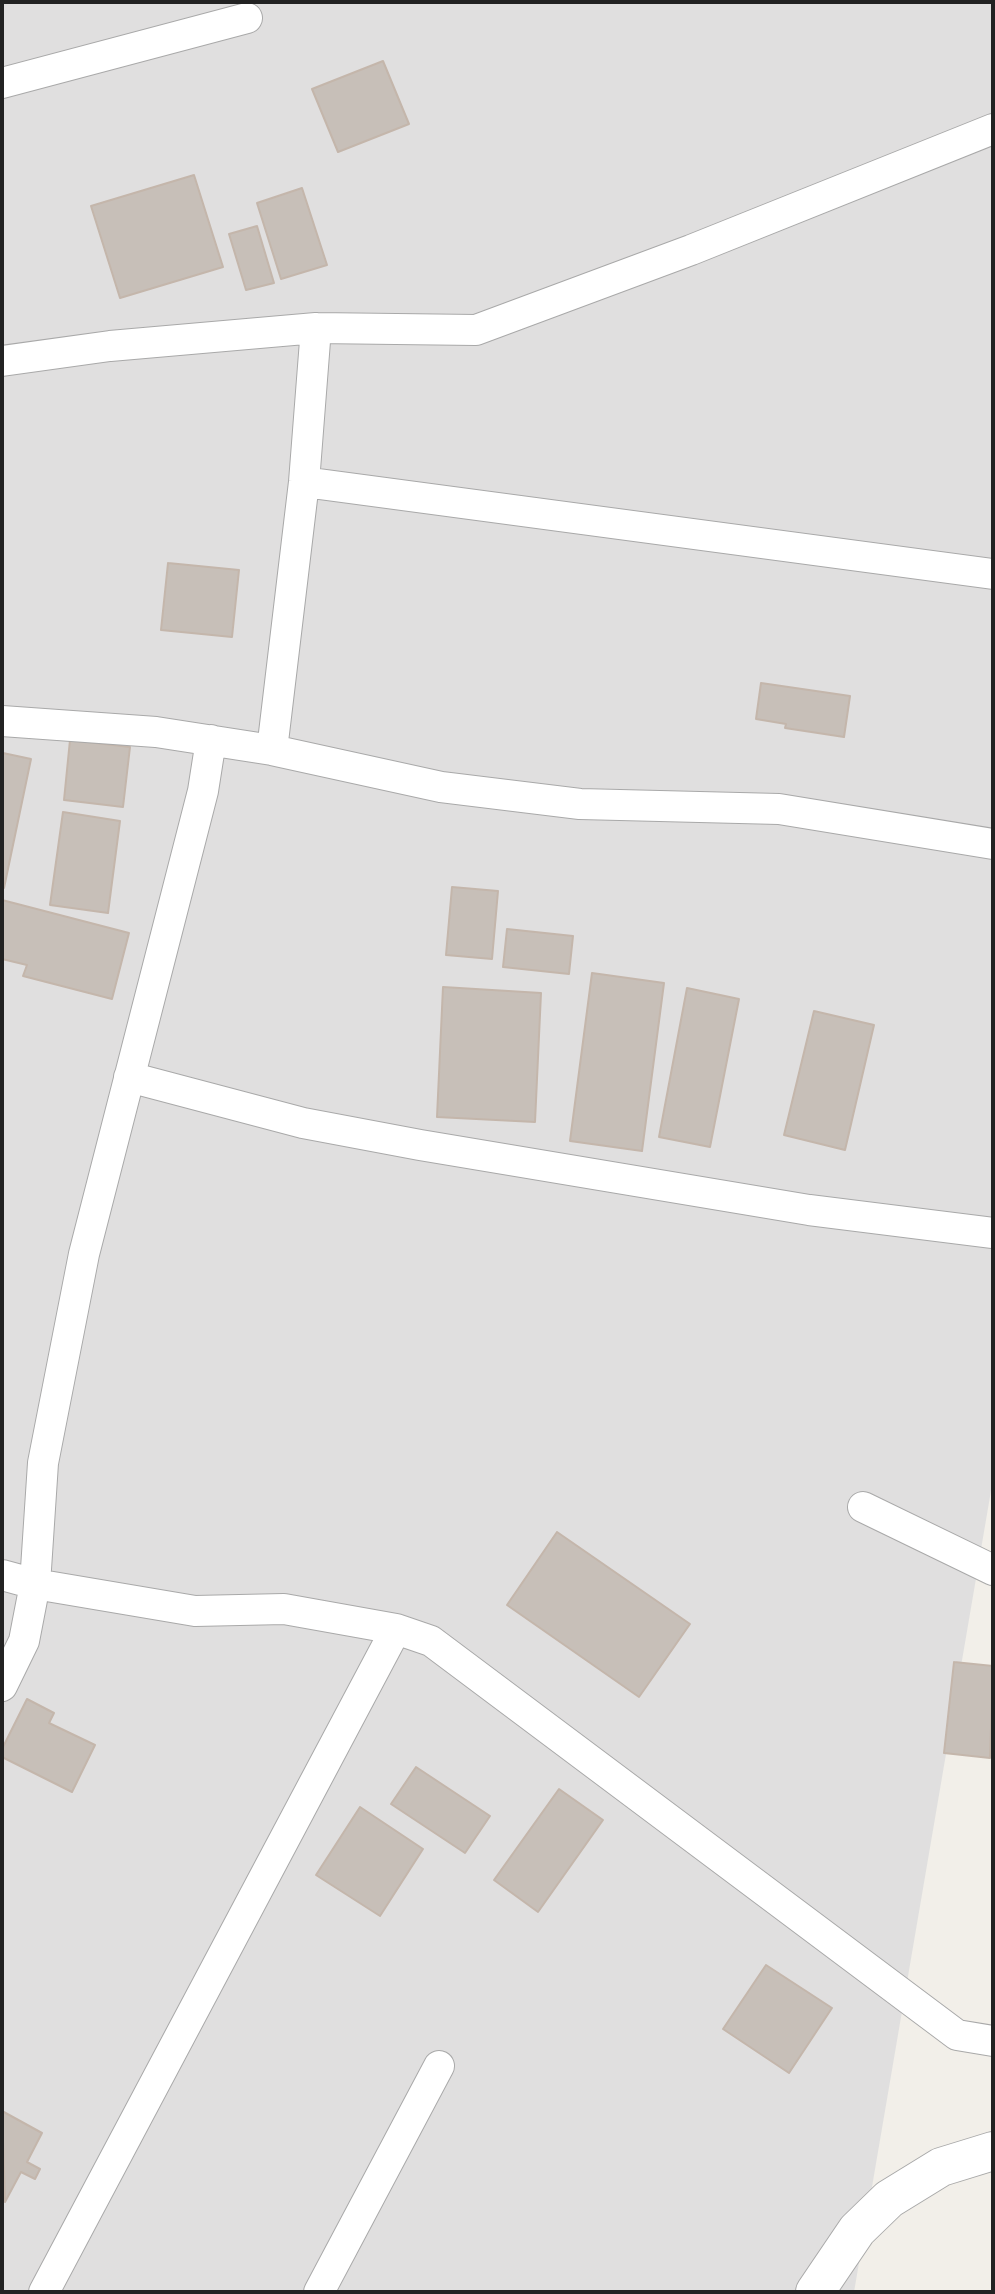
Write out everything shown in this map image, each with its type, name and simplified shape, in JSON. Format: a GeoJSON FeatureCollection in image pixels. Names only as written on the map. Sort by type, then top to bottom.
{"type":"FeatureCollection","features":[{"type":"Feature","properties":{"kind":"street"},"geometry":{"type":"LineString","coordinates":[[2,83],[247,18]]}},
{"type":"Feature","properties":{"kind":"street"},"geometry":{"type":"LineString","coordinates":[[2,361],[110,346],[316,328],[476,330],[691,250],[993,129]]}},
{"type":"Feature","properties":{"kind":"street"},"geometry":{"type":"LineString","coordinates":[[272,750],[304,482],[316,328]]}},
{"type":"Feature","properties":{"kind":"street"},"geometry":{"type":"LineString","coordinates":[[304,482],[993,574]]}},
{"type":"Feature","properties":{"kind":"street"},"geometry":{"type":"LineString","coordinates":[[2,721],[156,732],[211,740],[456,789],[580,804],[779,809],[993,844]]}},
{"type":"Feature","properties":{"kind":"street"},"geometry":{"type":"LineString","coordinates":[[2,1686],[24,1641],[35,1584],[43,1463],[84,1254],[203,791],[211,740]]}},
{"type":"Feature","properties":{"kind":"street"},"geometry":{"type":"LineString","coordinates":[[129,1077],[303,1123],[420,1145],[809,1210],[993,1233]]}},
{"type":"Feature","properties":{"kind":"street"},"geometry":{"type":"LineString","coordinates":[[863,1507],[993,1570]]}},
{"type":"Feature","properties":{"kind":"street"},"geometry":{"type":"LineString","coordinates":[[2,1575],[35,1584],[195,1611],[284,1609],[396,1629],[431,1641],[957,2035],[993,2041]]}},
{"type":"Feature","properties":{"kind":"street"},"geometry":{"type":"LineString","coordinates":[[44,2292],[396,1629]]}},
{"type":"Feature","properties":{"kind":"street"},"geometry":{"type":"LineString","coordinates":[[319,2292],[439,2066]]}},
{"type":"Feature","properties":{"kind":"street"},"geometry":{"type":"LineString","coordinates":[[815,2292],[857,2230],[889,2199],[941,2167],[993,2151]]}},
{"type":"Feature","properties":{"kind":"shaded area"},"geometry":{"type":"Polygon","coordinates":[[[2,2],[993,2],[993,1479],[854,2292],[2,2292],[2,2]]]}},
{"type":"Feature","properties":{"kind":"building"},"geometry":{"type":"Polygon","coordinates":[[[383,61],[409,124],[338,152],[312,89],[383,61]]]}},
{"type":"Feature","properties":{"kind":"building"},"geometry":{"type":"Polygon","coordinates":[[[194,175],[223,267],[120,298],[91,206],[194,175]]]}},
{"type":"Feature","properties":{"kind":"building"},"geometry":{"type":"Polygon","coordinates":[[[302,188],[327,265],[281,279],[257,203],[302,188]]]}},
{"type":"Feature","properties":{"kind":"building"},"geometry":{"type":"Polygon","coordinates":[[[257,226],[274,283],[246,290],[229,234],[257,226]]]}},
{"type":"Feature","properties":{"kind":"building"},"geometry":{"type":"Polygon","coordinates":[[[168,563],[239,570],[232,637],[161,630],[168,563]]]}},
{"type":"Feature","properties":{"kind":"building"},"geometry":{"type":"Polygon","coordinates":[[[761,683],[850,696],[844,737],[785,728],[786,724],[756,719],[761,683]]]}},
{"type":"Feature","properties":{"kind":"building"},"geometry":{"type":"Polygon","coordinates":[[[70,740],[130,747],[123,807],[64,800],[70,740]]]}},
{"type":"Feature","properties":{"kind":"building"},"geometry":{"type":"Polygon","coordinates":[[[3,753],[31,759],[2,888],[3,753]]]}},
{"type":"Feature","properties":{"kind":"building"},"geometry":{"type":"Polygon","coordinates":[[[63,812],[120,821],[108,913],[50,905],[63,812]]]}},
{"type":"Feature","properties":{"kind":"building"},"geometry":{"type":"Polygon","coordinates":[[[452,887],[498,891],[492,959],[446,955],[452,887]]]}},
{"type":"Feature","properties":{"kind":"building"},"geometry":{"type":"Polygon","coordinates":[[[2,900],[129,933],[112,999],[23,976],[27,965],[2,959],[2,900]]]}},
{"type":"Feature","properties":{"kind":"building"},"geometry":{"type":"Polygon","coordinates":[[[507,929],[573,936],[569,974],[503,967],[507,929]]]}},
{"type":"Feature","properties":{"kind":"building"},"geometry":{"type":"Polygon","coordinates":[[[592,973],[664,983],[642,1151],[570,1141],[592,973]]]}},
{"type":"Feature","properties":{"kind":"building"},"geometry":{"type":"Polygon","coordinates":[[[443,987],[541,993],[535,1122],[437,1117],[443,987]]]}},
{"type":"Feature","properties":{"kind":"building"},"geometry":{"type":"Polygon","coordinates":[[[687,988],[739,999],[710,1147],[659,1137],[687,988]]]}},
{"type":"Feature","properties":{"kind":"building"},"geometry":{"type":"Polygon","coordinates":[[[814,1011],[874,1025],[845,1150],[784,1135],[814,1011]]]}},
{"type":"Feature","properties":{"kind":"building"},"geometry":{"type":"Polygon","coordinates":[[[557,1532],[690,1624],[639,1697],[507,1605],[557,1532]]]}},
{"type":"Feature","properties":{"kind":"building"},"geometry":{"type":"Polygon","coordinates":[[[954,1662],[993,1666],[990,1758],[944,1753],[954,1662]]]}},
{"type":"Feature","properties":{"kind":"building"},"geometry":{"type":"Polygon","coordinates":[[[27,1699],[54,1713],[49,1723],[95,1745],[72,1792],[2,1757],[2,1749],[27,1699]]]}},
{"type":"Feature","properties":{"kind":"building"},"geometry":{"type":"Polygon","coordinates":[[[416,1767],[490,1816],[465,1853],[391,1804],[416,1767]]]}},
{"type":"Feature","properties":{"kind":"building"},"geometry":{"type":"Polygon","coordinates":[[[559,1789],[603,1820],[538,1912],[494,1880],[559,1789]]]}},
{"type":"Feature","properties":{"kind":"building"},"geometry":{"type":"Polygon","coordinates":[[[360,1807],[423,1849],[380,1916],[316,1875],[360,1807]]]}},
{"type":"Feature","properties":{"kind":"building"},"geometry":{"type":"Polygon","coordinates":[[[766,1965],[832,2008],[789,2073],[723,2029],[766,1965]]]}},
{"type":"Feature","properties":{"kind":"building"},"geometry":{"type":"Polygon","coordinates":[[[2,2111],[42,2133],[27,2162],[40,2169],[35,2179],[21,2172],[5,2202],[2,2111]]]}}]}
